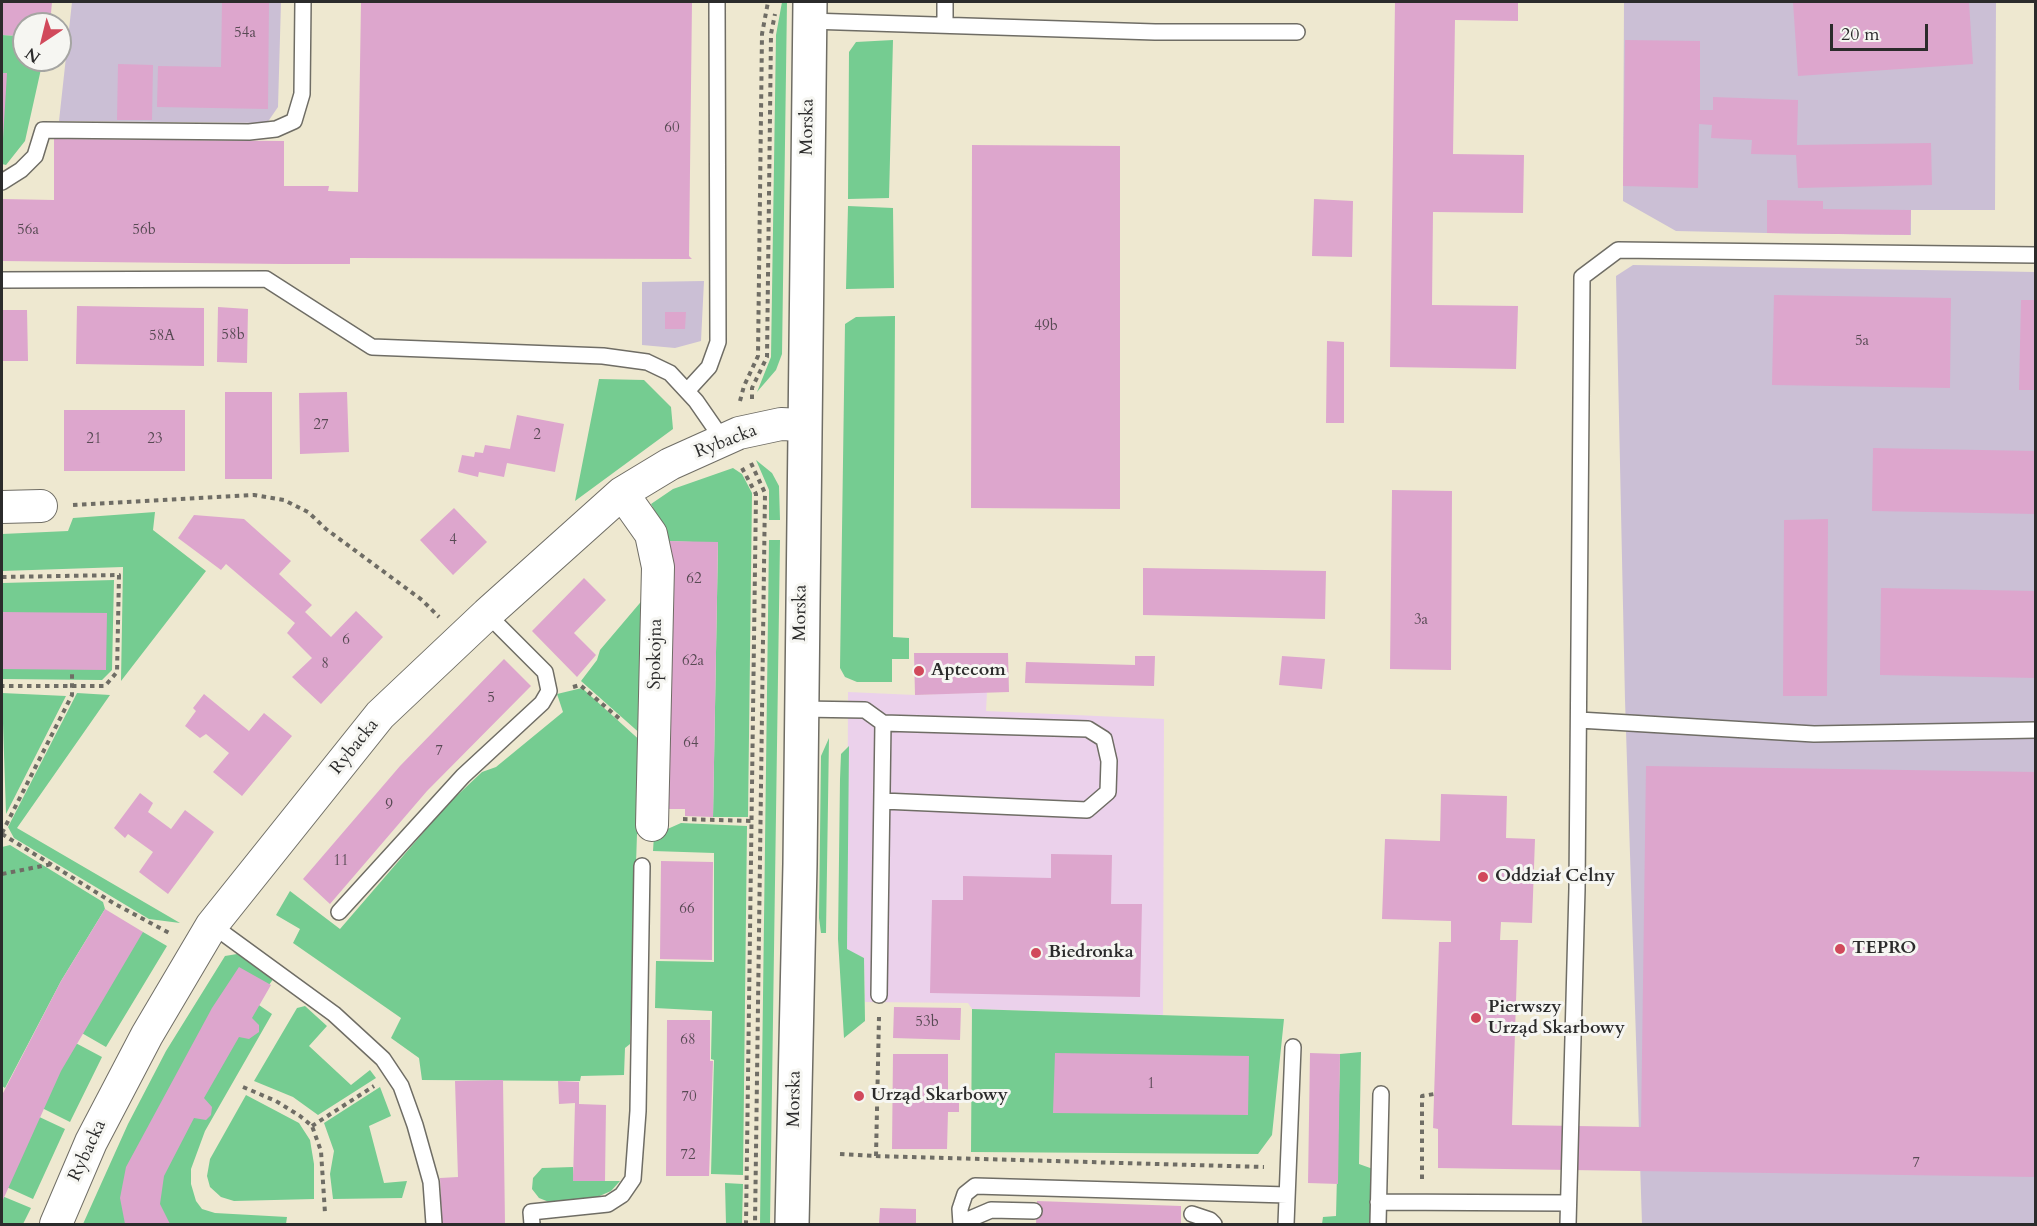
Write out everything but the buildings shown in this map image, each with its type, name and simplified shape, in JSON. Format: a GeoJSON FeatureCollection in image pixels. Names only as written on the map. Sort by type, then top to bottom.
{"type":"FeatureCollection","features":[{"type":"Feature","properties":{"kind":"street","name":"Morska"},"geometry":{"type":"LineString","coordinates":[[792,1224],[800,875],[809,11]]}},
{"type":"Feature","properties":{"kind":"street","name":"Rybacka"},"geometry":{"type":"LineString","coordinates":[[56,1224],[91,1142],[147,1035],[205,937],[380,715],[487,614],[622,493],[670,464],[730,452],[753,429],[781,424],[803,425]]}},
{"type":"Feature","properties":{"kind":"street","name":"Spokojna"},"geometry":{"type":"LineString","coordinates":[[622,493],[651,534],[658,567],[652,822]]}},
{"type":"Feature","properties":{"kind":"street"},"geometry":{"type":"LineString","coordinates":[[2,507],[41,506]]}},
{"type":"Feature","properties":{"kind":"lane"},"geometry":{"type":"LineString","coordinates":[[2,182],[21,170],[35,156],[43,130],[249,132],[276,129],[294,121],[302,94],[303,2]]}},
{"type":"Feature","properties":{"kind":"lane"},"geometry":{"type":"LineString","coordinates":[[687,391],[709,367],[718,342],[717,2]]}},
{"type":"Feature","properties":{"kind":"lane"},"geometry":{"type":"LineString","coordinates":[[945,2],[945,25]]}},
{"type":"Feature","properties":{"kind":"lane"},"geometry":{"type":"LineString","coordinates":[[809,11],[945,25],[1155,32],[1297,32]]}},
{"type":"Feature","properties":{"kind":"lane"},"geometry":{"type":"LineString","coordinates":[[1568,1224],[1579,720],[1582,277],[1618,250],[2036,255]]}},
{"type":"Feature","properties":{"kind":"lane"},"geometry":{"type":"LineString","coordinates":[[2,280],[266,279],[372,347],[603,356],[647,362],[670,373],[687,391],[730,452]]}},
{"type":"Feature","properties":{"kind":"lane"},"geometry":{"type":"LineString","coordinates":[[339,912],[463,776],[542,703],[549,691],[545,672],[487,614]]}},
{"type":"Feature","properties":{"kind":"lane"},"geometry":{"type":"LineString","coordinates":[[800,709],[865,710],[883,723],[1088,729],[1104,739],[1109,762],[1108,792],[1087,810],[883,801]]}},
{"type":"Feature","properties":{"kind":"lane"},"geometry":{"type":"LineString","coordinates":[[1579,720],[1814,734],[2036,730]]}},
{"type":"Feature","properties":{"kind":"lane"},"geometry":{"type":"LineString","coordinates":[[879,995],[883,723]]}},
{"type":"Feature","properties":{"kind":"lane"},"geometry":{"type":"LineString","coordinates":[[532,1224],[531,1212],[608,1204],[622,1195],[633,1179],[638,1111],[642,866]]}},
{"type":"Feature","properties":{"kind":"lane"},"geometry":{"type":"LineString","coordinates":[[205,937],[232,937],[334,1014],[383,1059],[401,1086],[415,1125],[430,1182],[434,1224]]}},
{"type":"Feature","properties":{"kind":"lane"},"geometry":{"type":"LineString","coordinates":[[1286,1224],[1293,1047]]}},
{"type":"Feature","properties":{"kind":"lane"},"geometry":{"type":"LineString","coordinates":[[1378,1224],[1381,1094]]}},
{"type":"Feature","properties":{"kind":"lane"},"geometry":{"type":"LineString","coordinates":[[961,1224],[960,1209],[965,1194],[975,1186],[1287,1195]]}},
{"type":"Feature","properties":{"kind":"lane"},"geometry":{"type":"LineString","coordinates":[[1378,1202],[1567,1203]]}},
{"type":"Feature","properties":{"kind":"lane"},"geometry":{"type":"LineString","coordinates":[[966,1224],[970,1219],[992,1210],[1034,1210]]}},
{"type":"Feature","properties":{"kind":"lane"},"geometry":{"type":"LineString","coordinates":[[1192,1214],[1210,1220],[1214,1224]]}},
{"type":"Feature","properties":{"kind":"path"},"geometry":{"type":"LineString","coordinates":[[739,410],[743,388],[758,356],[762,34],[768,2]]}},
{"type":"Feature","properties":{"kind":"path"},"geometry":{"type":"LineString","coordinates":[[752,398],[752,388],[766,357],[771,34],[776,9]]}},
{"type":"Feature","properties":{"kind":"path"},"geometry":{"type":"LineString","coordinates":[[730,452],[744,469],[755,492],[757,530],[746,1224]]}},
{"type":"Feature","properties":{"kind":"path"},"geometry":{"type":"LineString","coordinates":[[751,459],[765,493],[755,1224]]}},
{"type":"Feature","properties":{"kind":"path"},"geometry":{"type":"LineString","coordinates":[[41,506],[254,495],[284,500],[309,512],[326,530],[422,600],[461,639]]}},
{"type":"Feature","properties":{"kind":"path"},"geometry":{"type":"LineString","coordinates":[[2,577],[119,575],[117,672],[105,686],[2,686]]}},
{"type":"Feature","properties":{"kind":"path"},"geometry":{"type":"LineString","coordinates":[[72,670],[72,696],[2,835],[53,864],[115,904],[205,937]]}},
{"type":"Feature","properties":{"kind":"path"},"geometry":{"type":"LineString","coordinates":[[580,685],[654,748]]}},
{"type":"Feature","properties":{"kind":"path"},"geometry":{"type":"LineString","coordinates":[[652,822],[751,821]]}},
{"type":"Feature","properties":{"kind":"path"},"geometry":{"type":"LineString","coordinates":[[2,874],[53,864]]}},
{"type":"Feature","properties":{"kind":"path"},"geometry":{"type":"LineString","coordinates":[[876,1156],[879,995]]}},
{"type":"Feature","properties":{"kind":"path"},"geometry":{"type":"LineString","coordinates":[[312,1126],[393,1073]]}},
{"type":"Feature","properties":{"kind":"path"},"geometry":{"type":"LineString","coordinates":[[243,1087],[276,1101],[312,1126],[321,1151],[325,1213]]}},
{"type":"Feature","properties":{"kind":"path"},"geometry":{"type":"LineString","coordinates":[[1422,1203],[1422,1096],[1434,1094]]}},
{"type":"Feature","properties":{"kind":"path"},"geometry":{"type":"LineString","coordinates":[[840,1154],[1288,1168]]}},
{"type":"Feature","properties":{"kind":"shaded area"},"geometry":{"type":"Polygon","coordinates":[[[72,2],[281,2],[278,107],[267,123],[59,121],[64,72],[72,72],[72,2]]]}},
{"type":"Feature","properties":{"kind":"shaded area"},"geometry":{"type":"Polygon","coordinates":[[[1624,2],[1996,2],[1995,210],[1911,210],[1911,235],[1676,231],[1623,201],[1624,2]]]}},
{"type":"Feature","properties":{"kind":"shaded area"},"geometry":{"type":"Polygon","coordinates":[[[1633,265],[2035,272],[2035,1224],[1642,1224],[1625,700],[1616,276],[1633,265]]]}},
{"type":"Feature","properties":{"kind":"shaded area"},"geometry":{"type":"Polygon","coordinates":[[[704,281],[701,341],[675,348],[642,345],[642,282],[704,281]]]}},
{"type":"Feature","properties":{"kind":"shaded area"},"geometry":{"type":"Polygon","coordinates":[[[848,692],[915,695],[987,692],[986,711],[1164,719],[1163,1015],[972,1009],[968,1003],[865,1002],[864,958],[847,950],[848,692]]]}},
{"type":"Feature","properties":{"kind":"green space"},"geometry":{"type":"Polygon","coordinates":[[[782,2],[787,2],[782,354],[776,370],[757,392],[771,357],[776,35],[782,2]]]}},
{"type":"Feature","properties":{"kind":"green space"},"geometry":{"type":"Polygon","coordinates":[[[2,35],[12,35],[12,72],[40,72],[25,141],[6,165],[2,164],[2,35]]]}},
{"type":"Feature","properties":{"kind":"green space"},"geometry":{"type":"Polygon","coordinates":[[[893,40],[889,198],[848,199],[849,52],[856,42],[893,40]]]}},
{"type":"Feature","properties":{"kind":"green space"},"geometry":{"type":"Polygon","coordinates":[[[848,206],[893,208],[894,288],[846,289],[848,206]]]}},
{"type":"Feature","properties":{"kind":"green space"},"geometry":{"type":"Polygon","coordinates":[[[895,316],[893,637],[909,638],[909,659],[892,659],[892,682],[857,682],[845,677],[840,668],[845,324],[856,317],[895,316]]]}},
{"type":"Feature","properties":{"kind":"green space"},"geometry":{"type":"Polygon","coordinates":[[[599,379],[644,380],[671,407],[673,429],[575,501],[599,379]]]}},
{"type":"Feature","properties":{"kind":"green space"},"geometry":{"type":"Polygon","coordinates":[[[756,460],[772,473],[779,486],[780,520],[769,520],[769,490],[756,460]]]}},
{"type":"Feature","properties":{"kind":"green space"},"geometry":{"type":"Polygon","coordinates":[[[733,468],[742,474],[752,493],[748,817],[713,817],[718,543],[667,541],[665,529],[651,504],[673,489],[733,468]]]}},
{"type":"Feature","properties":{"kind":"green space"},"geometry":{"type":"Polygon","coordinates":[[[155,512],[153,530],[206,571],[121,681],[123,567],[2,571],[2,534],[68,531],[73,518],[155,512]]]}},
{"type":"Feature","properties":{"kind":"green space"},"geometry":{"type":"Polygon","coordinates":[[[769,540],[780,540],[770,1224],[760,1224],[769,540]]]}},
{"type":"Feature","properties":{"kind":"green space"},"geometry":{"type":"Polygon","coordinates":[[[114,580],[112,670],[102,680],[2,679],[2,583],[114,580]]]}},
{"type":"Feature","properties":{"kind":"green space"},"geometry":{"type":"Polygon","coordinates":[[[645,597],[643,736],[581,681],[597,660],[600,650],[645,597]]]}},
{"type":"Feature","properties":{"kind":"green space"},"geometry":{"type":"Polygon","coordinates":[[[582,688],[644,744],[643,834],[637,834],[630,1044],[625,1048],[624,1075],[581,1076],[580,1081],[422,1080],[419,1058],[391,1038],[401,1018],[293,943],[300,929],[276,915],[290,891],[340,929],[447,805],[482,772],[496,767],[563,712],[557,694],[582,688]]]}},
{"type":"Feature","properties":{"kind":"green space"},"geometry":{"type":"Polygon","coordinates":[[[2,693],[66,696],[6,814],[2,693]]]}},
{"type":"Feature","properties":{"kind":"green space"},"geometry":{"type":"Polygon","coordinates":[[[77,693],[110,695],[17,828],[180,923],[149,919],[14,838],[8,827],[77,693]]]}},
{"type":"Feature","properties":{"kind":"green space"},"geometry":{"type":"Polygon","coordinates":[[[829,738],[826,933],[821,933],[819,918],[821,756],[829,738]]]}},
{"type":"Feature","properties":{"kind":"green space"},"geometry":{"type":"Polygon","coordinates":[[[849,746],[847,949],[864,958],[865,1021],[844,1038],[838,939],[840,779],[841,754],[849,746]]]}},
{"type":"Feature","properties":{"kind":"green space"},"geometry":{"type":"Polygon","coordinates":[[[681,823],[747,826],[743,1175],[711,1174],[714,1060],[711,1059],[712,1011],[655,1008],[656,961],[714,962],[714,853],[653,851],[654,835],[681,823]]]}},
{"type":"Feature","properties":{"kind":"green space"},"geometry":{"type":"Polygon","coordinates":[[[10,845],[103,902],[105,909],[61,981],[5,1088],[2,1086],[2,847],[10,845]]]}},
{"type":"Feature","properties":{"kind":"green space"},"geometry":{"type":"Polygon","coordinates":[[[130,930],[143,932],[167,946],[106,1047],[73,1028],[130,930]]]}},
{"type":"Feature","properties":{"kind":"green space"},"geometry":{"type":"Polygon","coordinates":[[[237,954],[274,978],[256,1003],[272,1014],[205,1131],[191,1169],[191,1184],[196,1201],[202,1209],[215,1213],[287,1217],[286,1224],[83,1224],[128,1124],[166,1051],[225,956],[237,954]]]}},
{"type":"Feature","properties":{"kind":"green space"},"geometry":{"type":"Polygon","coordinates":[[[305,1006],[327,1026],[309,1046],[351,1085],[370,1070],[376,1078],[318,1115],[293,1097],[254,1081],[297,1008],[305,1006]]]}},
{"type":"Feature","properties":{"kind":"green space"},"geometry":{"type":"Polygon","coordinates":[[[972,1009],[1284,1019],[1272,1135],[1258,1154],[971,1152],[972,1009]]]}},
{"type":"Feature","properties":{"kind":"green space"},"geometry":{"type":"Polygon","coordinates":[[[70,1040],[102,1057],[70,1122],[36,1105],[70,1040]]]}},
{"type":"Feature","properties":{"kind":"green space"},"geometry":{"type":"Polygon","coordinates":[[[1361,1052],[1359,1164],[1387,1174],[1385,1218],[1378,1224],[1322,1224],[1323,1217],[1336,1216],[1340,1054],[1361,1052]]]}},
{"type":"Feature","properties":{"kind":"green space"},"geometry":{"type":"Polygon","coordinates":[[[380,1087],[391,1116],[369,1126],[384,1183],[407,1181],[402,1198],[333,1199],[330,1174],[334,1151],[324,1123],[380,1087]]]}},
{"type":"Feature","properties":{"kind":"green space"},"geometry":{"type":"Polygon","coordinates":[[[246,1095],[299,1123],[310,1140],[314,1164],[314,1199],[234,1201],[221,1197],[210,1187],[207,1176],[210,1159],[246,1095]]]}},
{"type":"Feature","properties":{"kind":"green space"},"geometry":{"type":"Polygon","coordinates":[[[33,1114],[65,1129],[33,1199],[2,1185],[2,1179],[33,1114]]]}},
{"type":"Feature","properties":{"kind":"green space"},"geometry":{"type":"Polygon","coordinates":[[[573,1167],[574,1181],[620,1181],[611,1191],[595,1198],[549,1202],[539,1198],[532,1189],[533,1178],[542,1168],[573,1167]]]}},
{"type":"Feature","properties":{"kind":"green space"},"geometry":{"type":"Polygon","coordinates":[[[725,1183],[743,1184],[742,1224],[726,1224],[725,1183]]]}},
{"type":"Feature","properties":{"kind":"green space"},"geometry":{"type":"Polygon","coordinates":[[[2,1196],[31,1208],[23,1224],[2,1224],[2,1196]]]}},
{"type":"Feature","properties":{"kind":"place","name":"Aptecom"},"geometry":{"type":"Point","coordinates":[919,671]}},
{"type":"Feature","properties":{"kind":"place","name":"Oddział Celny"},"geometry":{"type":"Point","coordinates":[1483,877]}},
{"type":"Feature","properties":{"kind":"place","name":"TEPRO"},"geometry":{"type":"Point","coordinates":[1840,949]}},
{"type":"Feature","properties":{"kind":"place","name":"Biedronka"},"geometry":{"type":"Point","coordinates":[1036,953]}},
{"type":"Feature","properties":{"kind":"place","name":"Pierwszy Urząd Skarbowy"},"geometry":{"type":"Point","coordinates":[1476,1018]}},
{"type":"Feature","properties":{"kind":"place","name":"Urząd Skarbowy"},"geometry":{"type":"Point","coordinates":[859,1096]}}]}
